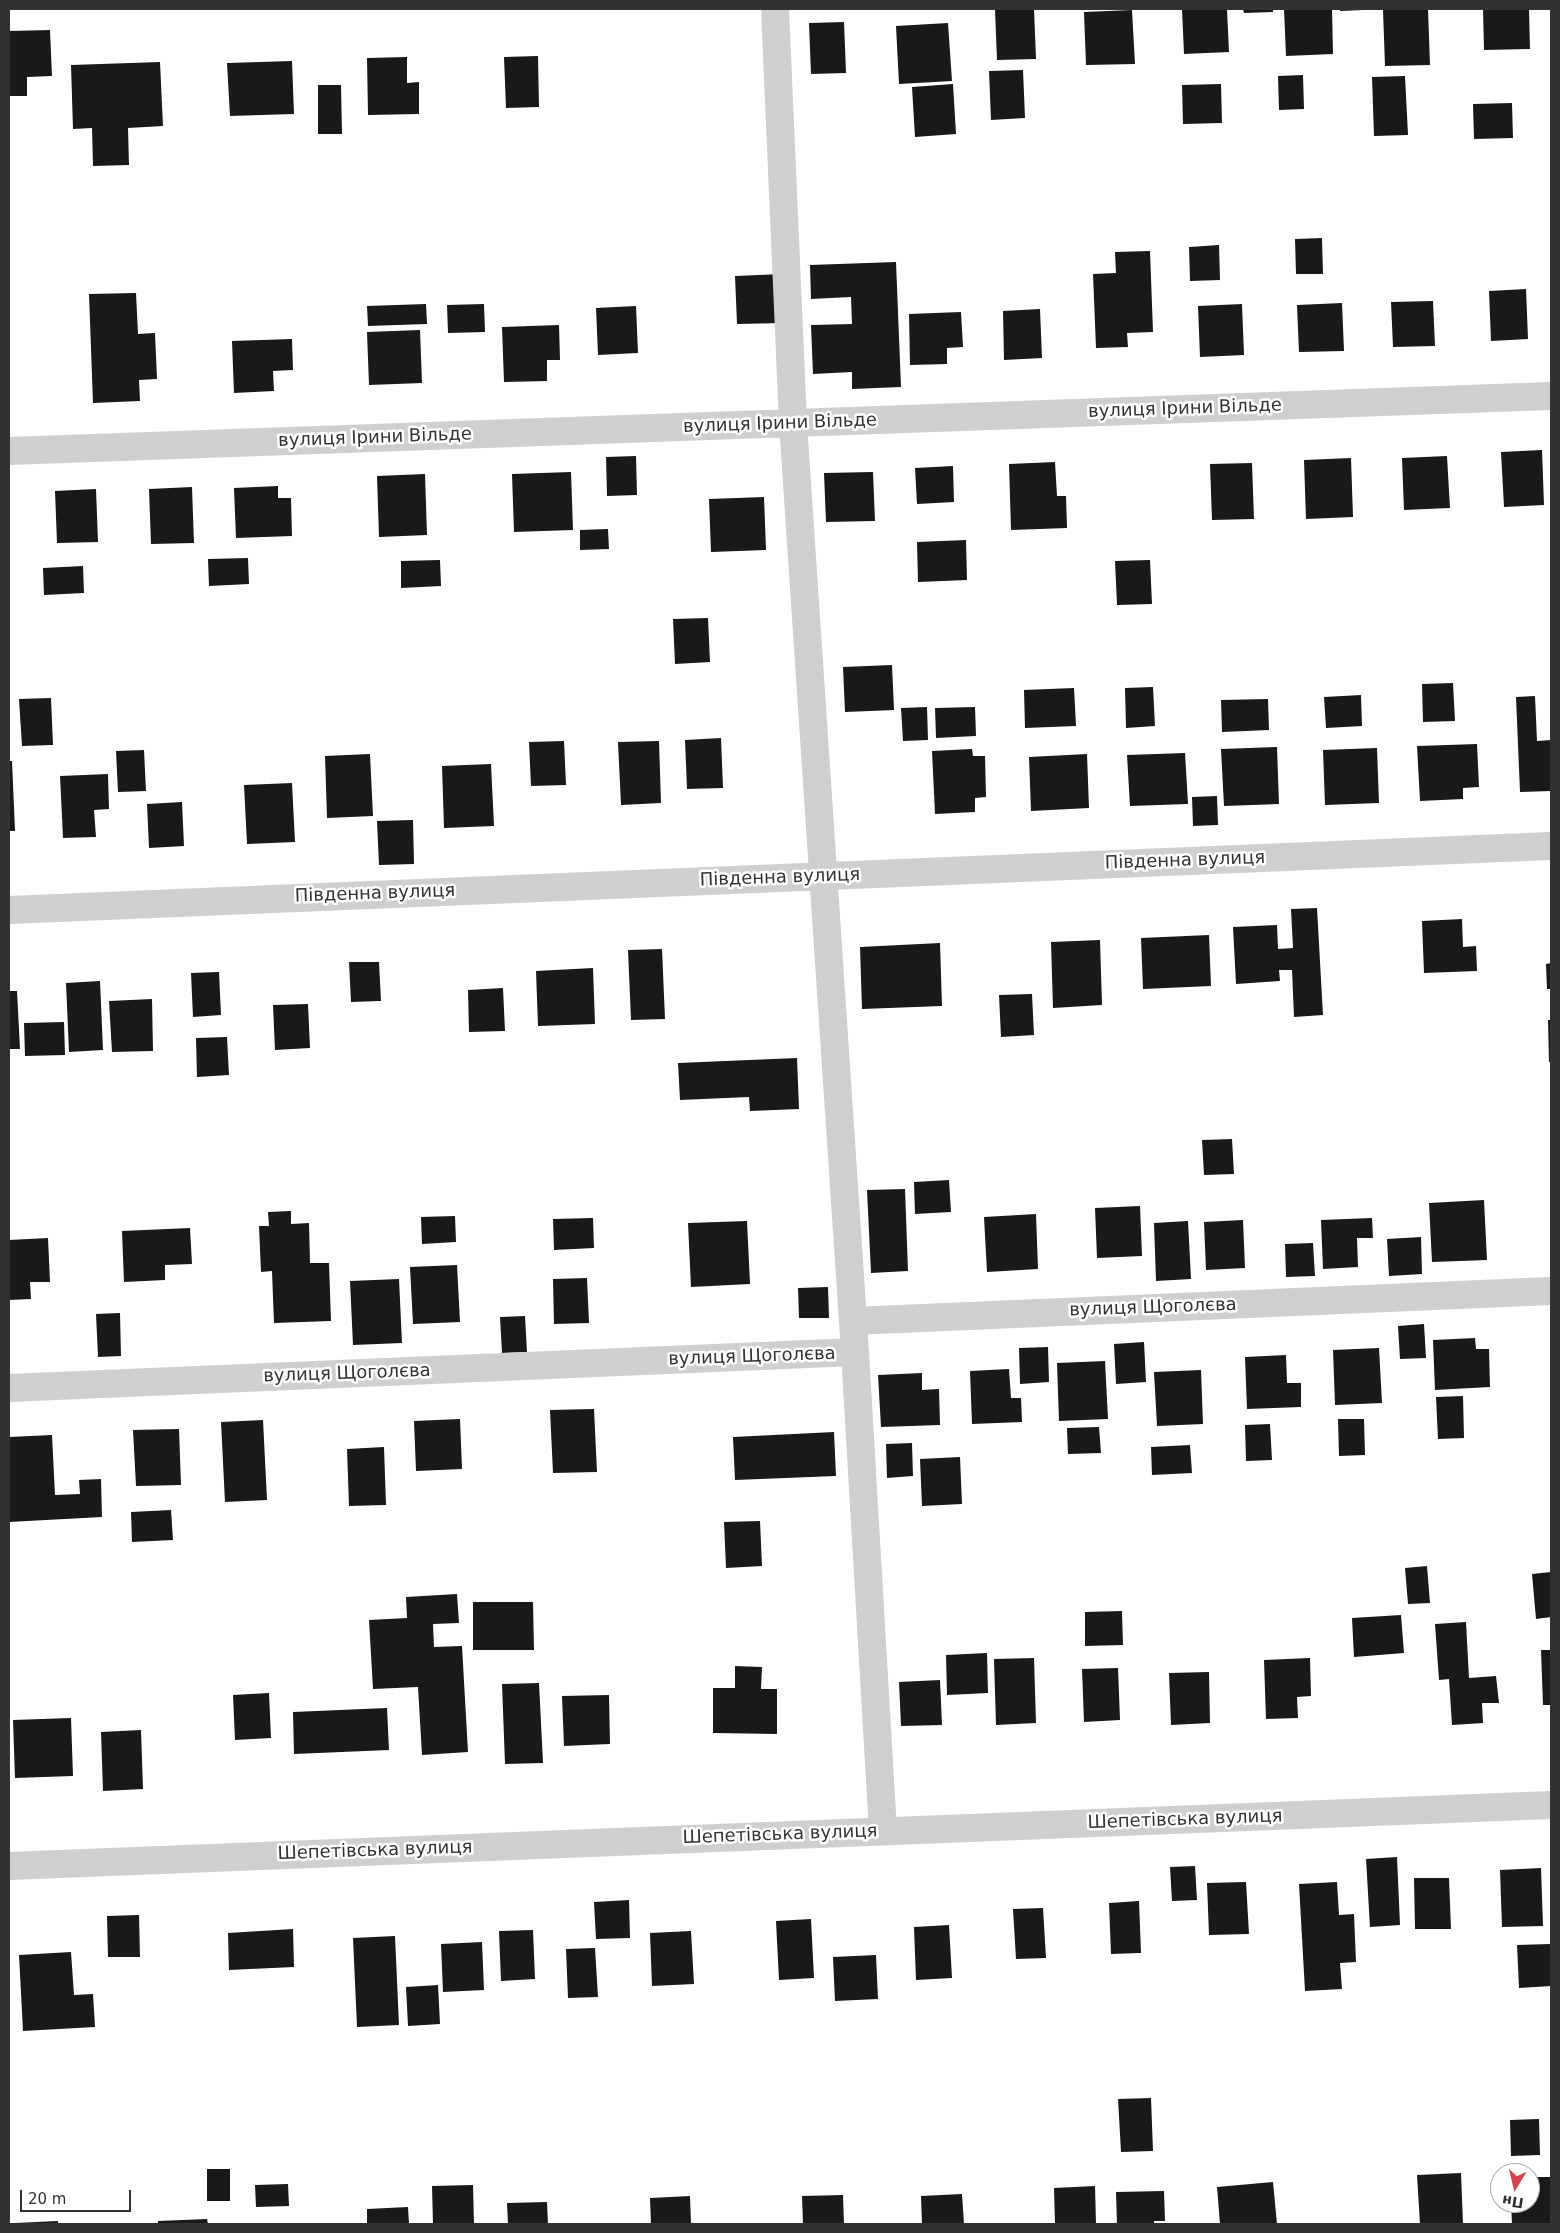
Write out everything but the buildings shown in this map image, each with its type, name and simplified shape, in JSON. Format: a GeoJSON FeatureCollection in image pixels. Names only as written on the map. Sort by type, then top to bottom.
{"type":"FeatureCollection","features":[{"type":"Feature","properties":{"kind":"street"},"geometry":{"type":"LineString","coordinates":[[775,9],[793,423],[853,1321]]}},
{"type":"Feature","properties":{"kind":"street","name":"вулиця Ірини Вільде"},"geometry":{"type":"LineString","coordinates":[[9,451],[1551,396]]}},
{"type":"Feature","properties":{"kind":"street","name":"Південна вулиця"},"geometry":{"type":"LineString","coordinates":[[9,910],[1551,846]]}},
{"type":"Feature","properties":{"kind":"street","name":"вулиця Щоголєва"},"geometry":{"type":"LineString","coordinates":[[9,1388],[855,1352],[853,1321],[1551,1291]]}},
{"type":"Feature","properties":{"kind":"street"},"geometry":{"type":"LineString","coordinates":[[855,1352],[883,1831]]}},
{"type":"Feature","properties":{"kind":"street","name":"Шепетівська вулиця"},"geometry":{"type":"LineString","coordinates":[[9,1866],[1551,1805]]}}]}
